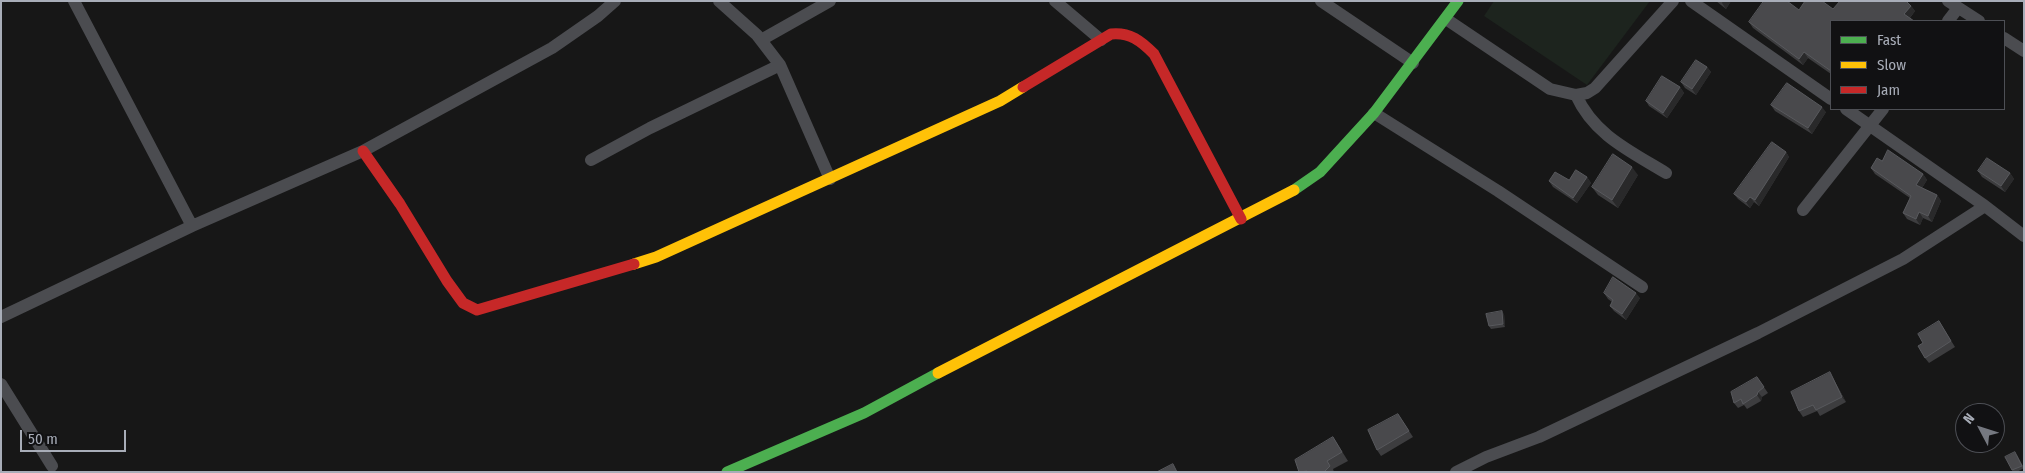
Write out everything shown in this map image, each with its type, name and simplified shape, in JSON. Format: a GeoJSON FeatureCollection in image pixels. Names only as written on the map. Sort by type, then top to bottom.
{"type":"FeatureCollection","features":[{"type":"Feature","properties":{"kind":"street"},"geometry":{"type":"LineString","coordinates":[[74,1],[192,226]]}},
{"type":"Feature","properties":{"kind":"street"},"geometry":{"type":"LineString","coordinates":[[1,317],[192,226],[363,151],[552,48],[598,16],[614,1]]}},
{"type":"Feature","properties":{"kind":"street"},"geometry":{"type":"LineString","coordinates":[[719,1],[760,40],[780,65],[830,179]]}},
{"type":"Feature","properties":{"kind":"street"},"geometry":{"type":"LineString","coordinates":[[760,40],[830,1]]}},
{"type":"Feature","properties":{"kind":"street"},"geometry":{"type":"LineString","coordinates":[[1055,1],[1101,40]]}},
{"type":"Feature","properties":{"kind":"street"},"geometry":{"type":"LineString","coordinates":[[1321,1],[1413,63]]}},
{"type":"Feature","properties":{"kind":"street"},"geometry":{"type":"LineString","coordinates":[[727,472],[864,413],[986,347],[1299,188],[1320,172],[1374,113],[1458,1]]}},
{"type":"Feature","properties":{"kind":"street"},"geometry":{"type":"LineString","coordinates":[[1446,19],[1550,89],[1576,95],[1587,93],[1595,88],[1673,1]]}},
{"type":"Feature","properties":{"kind":"street"},"geometry":{"type":"LineString","coordinates":[[1691,1],[1830,98]]}},
{"type":"Feature","properties":{"kind":"street"},"geometry":{"type":"LineString","coordinates":[[1948,20],[1953,4],[1977,20]]}},
{"type":"Feature","properties":{"kind":"street"},"geometry":{"type":"LineString","coordinates":[[363,151],[400,204],[447,281],[463,303],[477,310],[567,286],[656,257],[1000,101],[1111,34],[1123,32],[1140,39],[1154,54],[1241,219]]}},
{"type":"Feature","properties":{"kind":"street"},"geometry":{"type":"LineString","coordinates":[[2005,39],[2024,51]]}},
{"type":"Feature","properties":{"kind":"street"},"geometry":{"type":"LineString","coordinates":[[591,160],[650,128],[780,65]]}},
{"type":"Feature","properties":{"kind":"street"},"geometry":{"type":"LineString","coordinates":[[1576,95],[1584,112],[1595,126],[1614,141],[1666,173]]}},
{"type":"Feature","properties":{"kind":"street"},"geometry":{"type":"LineString","coordinates":[[1847,110],[1985,206],[2024,236]]}},
{"type":"Feature","properties":{"kind":"street"},"geometry":{"type":"LineString","coordinates":[[1803,210],[1882,110]]}},
{"type":"Feature","properties":{"kind":"street"},"geometry":{"type":"LineString","coordinates":[[1374,113],[1498,191],[1642,287]]}},
{"type":"Feature","properties":{"kind":"street"},"geometry":{"type":"LineString","coordinates":[[1456,472],[1486,457],[1538,437],[1758,333],[1904,259],[1985,206]]}},
{"type":"Feature","properties":{"kind":"street"},"geometry":{"type":"LineString","coordinates":[[1,384],[52,466]]}},
{"type":"Feature","properties":{"kind":"shaded area"},"geometry":{"type":"Polygon","coordinates":[[[1494,1],[1650,1],[1587,85],[1484,16],[1494,1]]]}},
{"type":"Feature","properties":{"kind":"building"},"geometry":{"type":"Polygon","coordinates":[[[1764,1],[1787,1],[1799,10],[1805,1],[1822,1],[1833,9],[1840,1],[1906,1],[1911,6],[1904,14],[1913,20],[1830,20],[1830,70],[1804,52],[1799,59],[1749,22],[1764,1]]]}},
{"type":"Feature","properties":{"kind":"building"},"geometry":{"type":"Polygon","coordinates":[[[1696,60],[1707,67],[1692,89],[1681,82],[1696,60]]]}},
{"type":"Feature","properties":{"kind":"building"},"geometry":{"type":"Polygon","coordinates":[[[1662,76],[1680,87],[1663,113],[1646,101],[1662,76]]]}},
{"type":"Feature","properties":{"kind":"building"},"geometry":{"type":"Polygon","coordinates":[[[1787,83],[1822,107],[1808,128],[1771,105],[1787,83]]]}},
{"type":"Feature","properties":{"kind":"building"},"geometry":{"type":"Polygon","coordinates":[[[1772,142],[1786,152],[1755,200],[1750,197],[1746,202],[1734,194],[1772,142]]]}},
{"type":"Feature","properties":{"kind":"building"},"geometry":{"type":"Polygon","coordinates":[[[1888,150],[1923,174],[1916,185],[1937,195],[1928,216],[1919,212],[1916,219],[1903,213],[1911,196],[1871,168],[1877,158],[1882,161],[1888,150]]]}},
{"type":"Feature","properties":{"kind":"building"},"geometry":{"type":"Polygon","coordinates":[[[1613,154],[1632,167],[1612,200],[1592,187],[1613,154]]]}},
{"type":"Feature","properties":{"kind":"building"},"geometry":{"type":"Polygon","coordinates":[[[1987,158],[2010,173],[2001,186],[1978,171],[1987,158]]]}},
{"type":"Feature","properties":{"kind":"building"},"geometry":{"type":"Polygon","coordinates":[[[1576,170],[1587,177],[1573,198],[1549,181],[1555,172],[1569,180],[1576,170]]]}},
{"type":"Feature","properties":{"kind":"building"},"geometry":{"type":"Polygon","coordinates":[[[1613,277],[1636,293],[1622,314],[1610,306],[1613,300],[1604,293],[1613,277]]]}},
{"type":"Feature","properties":{"kind":"building"},"geometry":{"type":"Polygon","coordinates":[[[1502,311],[1503,324],[1489,326],[1486,314],[1502,311]]]}},
{"type":"Feature","properties":{"kind":"building"},"geometry":{"type":"Polygon","coordinates":[[[1939,321],[1951,341],[1925,358],[1918,346],[1923,343],[1918,334],[1939,321]]]}},
{"type":"Feature","properties":{"kind":"building"},"geometry":{"type":"Polygon","coordinates":[[[1830,372],[1842,397],[1816,410],[1813,405],[1799,411],[1791,392],[1830,372]]]}},
{"type":"Feature","properties":{"kind":"building"},"geometry":{"type":"Polygon","coordinates":[[[1757,377],[1764,387],[1757,395],[1743,404],[1741,399],[1734,403],[1731,392],[1757,377]]]}},
{"type":"Feature","properties":{"kind":"building"},"geometry":{"type":"Polygon","coordinates":[[[1398,414],[1409,431],[1377,450],[1368,430],[1398,414]]]}},
{"type":"Feature","properties":{"kind":"building"},"geometry":{"type":"Polygon","coordinates":[[[1333,437],[1342,452],[1327,461],[1330,466],[1324,472],[1299,472],[1295,460],[1333,437]]]}},
{"type":"Feature","properties":{"kind":"building"},"geometry":{"type":"Polygon","coordinates":[[[2015,452],[2022,466],[2012,470],[2005,457],[2015,452]]]}},
{"type":"Feature","properties":{"kind":"building"},"geometry":{"type":"Polygon","coordinates":[[[1173,464],[1177,472],[1157,472],[1173,464]]]}},
{"type":"Feature","properties":{"kind":"traffic: fast"},"geometry":{"type":"LineString","coordinates":[[1294,190],[1320,172],[1374,113],[1458,1]]}},
{"type":"Feature","properties":{"kind":"traffic: fast"},"geometry":{"type":"LineString","coordinates":[[727,472],[864,413],[938,373]]}},
{"type":"Feature","properties":{"kind":"traffic: slow"},"geometry":{"type":"LineString","coordinates":[[634,264],[656,257],[1000,101],[1023,87]]}},
{"type":"Feature","properties":{"kind":"traffic: slow"},"geometry":{"type":"LineString","coordinates":[[938,373],[1294,190]]}},
{"type":"Feature","properties":{"kind":"traffic: jam"},"geometry":{"type":"LineString","coordinates":[[1023,87],[1111,34],[1124,34],[1135,38],[1154,54],[1241,219]]}},
{"type":"Feature","properties":{"kind":"traffic: jam"},"geometry":{"type":"LineString","coordinates":[[363,151],[400,204],[447,281],[463,303],[477,310],[634,264]]}}]}
